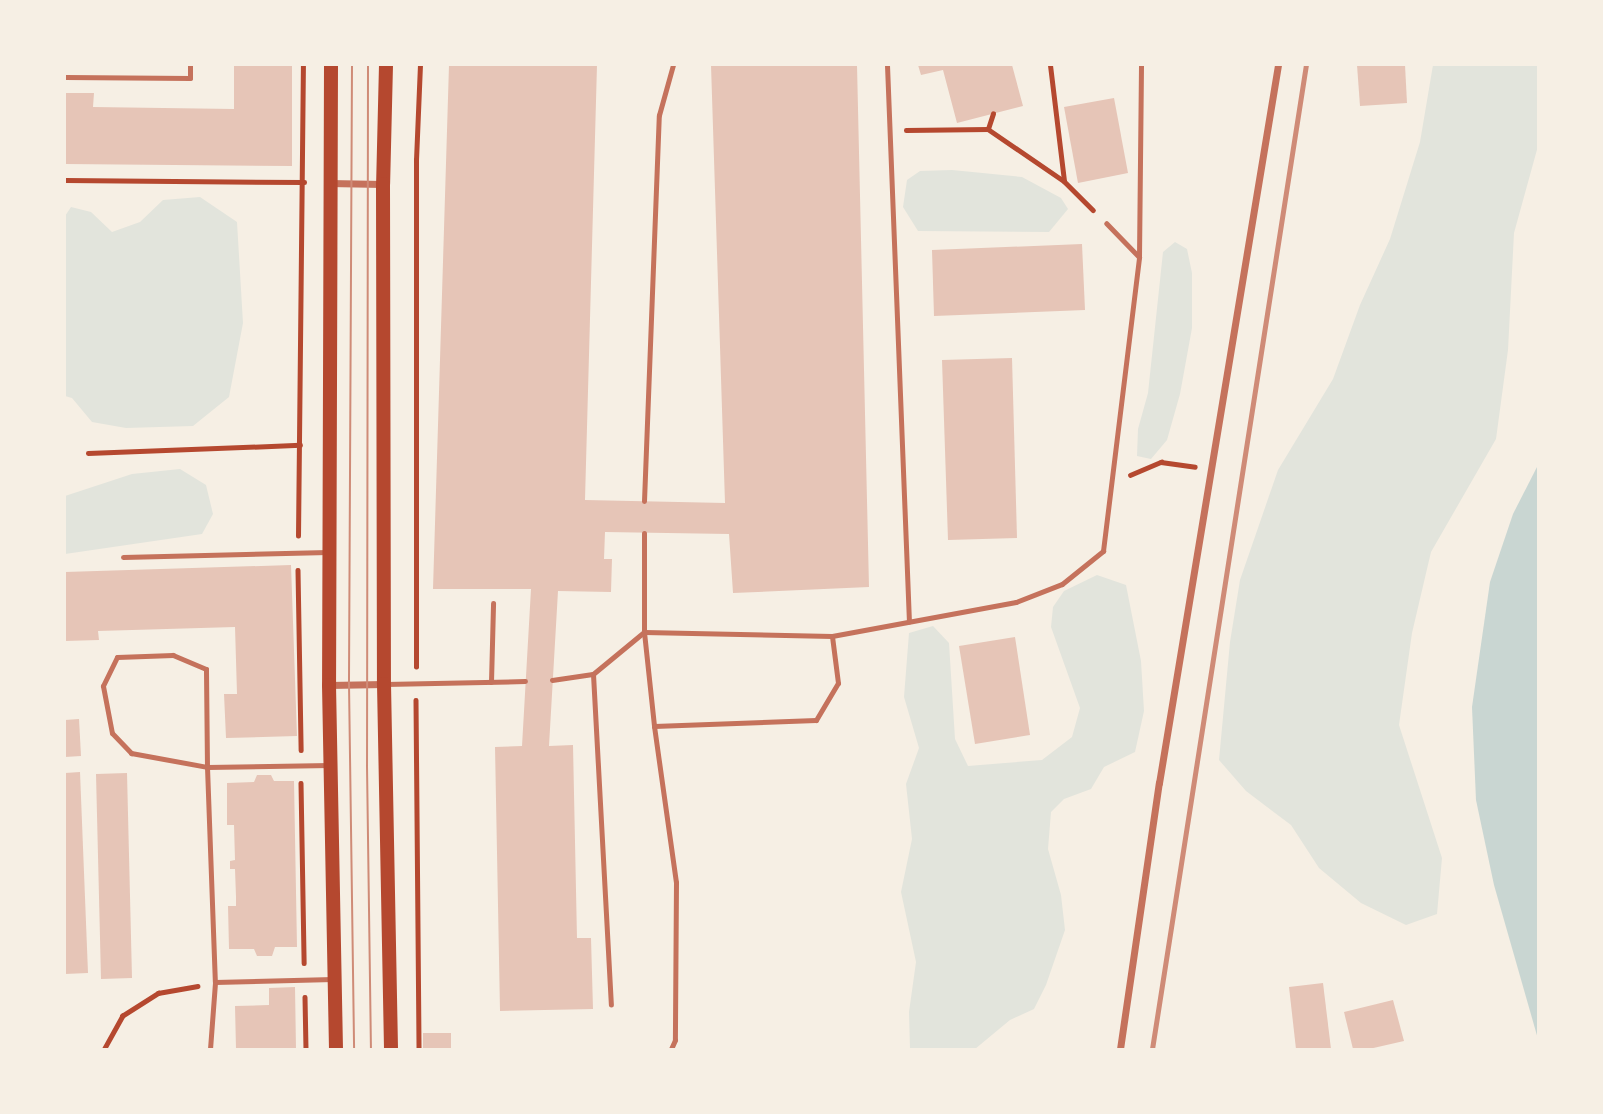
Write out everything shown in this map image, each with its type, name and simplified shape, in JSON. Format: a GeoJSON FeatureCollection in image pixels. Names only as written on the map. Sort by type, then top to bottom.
{"type":"FeatureCollection","features":[{"type":"Feature","properties":{"kind":"main road"},"geometry":{"type":"LineString","coordinates":[[331,65],[328,685],[336,1049]]}},
{"type":"Feature","properties":{"kind":"main road"},"geometry":{"type":"LineString","coordinates":[[386,65],[383,184],[384,684],[391,1049]]}},
{"type":"Feature","properties":{"kind":"street"},"geometry":{"type":"LineString","coordinates":[[1120,1049],[1158,783],[1278,65]]}},
{"type":"Feature","properties":{"kind":"street"},"geometry":{"type":"LineString","coordinates":[[329,183],[383,184]]}},
{"type":"Feature","properties":{"kind":"street"},"geometry":{"type":"LineString","coordinates":[[328,685],[384,684]]}},
{"type":"Feature","properties":{"kind":"lane"},"geometry":{"type":"LineString","coordinates":[[65,77],[190,78],[190,65]]}},
{"type":"Feature","properties":{"kind":"lane"},"geometry":{"type":"LineString","coordinates":[[644,501],[659,114],[673,65]]}},
{"type":"Feature","properties":{"kind":"lane"},"geometry":{"type":"LineString","coordinates":[[887,65],[909,622]]}},
{"type":"Feature","properties":{"kind":"lane"},"geometry":{"type":"LineString","coordinates":[[552,680],[593,674],[644,632],[832,636],[1016,602],[1062,584],[1103,551],[1139,257],[1141,65]]}},
{"type":"Feature","properties":{"kind":"lane"},"geometry":{"type":"LineString","coordinates":[[1106,223],[1139,257]]}},
{"type":"Feature","properties":{"kind":"lane"},"geometry":{"type":"LineString","coordinates":[[644,533],[644,632],[676,881],[674,1041],[671,1049]]}},
{"type":"Feature","properties":{"kind":"lane"},"geometry":{"type":"LineString","coordinates":[[124,557],[328,552]]}},
{"type":"Feature","properties":{"kind":"lane"},"geometry":{"type":"LineString","coordinates":[[491,682],[493,603]]}},
{"type":"Feature","properties":{"kind":"lane"},"geometry":{"type":"LineString","coordinates":[[654,726],[816,720],[838,683],[832,636]]}},
{"type":"Feature","properties":{"kind":"lane"},"geometry":{"type":"LineString","coordinates":[[210,1049],[215,982],[207,767],[206,669],[173,655],[117,657],[103,686],[112,733],[131,753],[207,767],[330,765]]}},
{"type":"Feature","properties":{"kind":"lane"},"geometry":{"type":"LineString","coordinates":[[593,674],[611,1005]]}},
{"type":"Feature","properties":{"kind":"lane"},"geometry":{"type":"LineString","coordinates":[[384,684],[525,681]]}},
{"type":"Feature","properties":{"kind":"lane"},"geometry":{"type":"LineString","coordinates":[[215,982],[335,978]]}},
{"type":"Feature","properties":{"kind":"path"},"geometry":{"type":"LineString","coordinates":[[419,65],[416,160],[419,1049]]}},
{"type":"Feature","properties":{"kind":"path"},"geometry":{"type":"LineString","coordinates":[[1049,65],[1063,181]]}},
{"type":"Feature","properties":{"kind":"path"},"geometry":{"type":"LineString","coordinates":[[988,129],[993,114]]}},
{"type":"Feature","properties":{"kind":"path"},"geometry":{"type":"LineString","coordinates":[[891,130],[988,129],[1063,181],[1106,223]]}},
{"type":"Feature","properties":{"kind":"path"},"geometry":{"type":"LineString","coordinates":[[65,180],[329,183]]}},
{"type":"Feature","properties":{"kind":"path"},"geometry":{"type":"LineString","coordinates":[[88,453],[300,445]]}},
{"type":"Feature","properties":{"kind":"path"},"geometry":{"type":"LineString","coordinates":[[1148,465],[1161,462],[1189,467]]}},
{"type":"Feature","properties":{"kind":"path"},"geometry":{"type":"LineString","coordinates":[[104,1049],[122,1016],[158,993],[215,982]]}},
{"type":"Feature","properties":{"kind":"shaded area"},"geometry":{"type":"Polygon","coordinates":[[[1433,65],[1538,65],[1538,146],[1514,233],[1508,350],[1496,439],[1431,552],[1412,633],[1399,725],[1442,858],[1437,914],[1406,925],[1361,903],[1319,868],[1291,825],[1246,791],[1219,760],[1230,642],[1240,580],[1278,470],[1333,379],[1360,305],[1390,239],[1420,142],[1433,65]]]}},
{"type":"Feature","properties":{"kind":"shaded area"},"geometry":{"type":"Polygon","coordinates":[[[952,170],[1022,177],[1061,198],[1068,209],[1049,232],[918,231],[903,207],[907,180],[920,171],[952,170]]]}},
{"type":"Feature","properties":{"kind":"shaded area"},"geometry":{"type":"Polygon","coordinates":[[[200,197],[237,222],[243,323],[229,397],[193,426],[126,428],[92,422],[72,398],[65,396],[65,216],[71,207],[91,212],[112,232],[140,222],[163,200],[200,197]]]}},
{"type":"Feature","properties":{"kind":"shaded area"},"geometry":{"type":"Polygon","coordinates":[[[1175,242],[1187,249],[1192,273],[1192,328],[1180,394],[1167,440],[1151,459],[1137,456],[1138,429],[1148,393],[1163,252],[1175,242]]]}},
{"type":"Feature","properties":{"kind":"shaded area"},"geometry":{"type":"Polygon","coordinates":[[[1538,465],[1538,1039],[1494,885],[1476,800],[1472,707],[1490,582],[1513,514],[1538,465]]]}},
{"type":"Feature","properties":{"kind":"shaded area"},"geometry":{"type":"Polygon","coordinates":[[[180,469],[206,485],[213,514],[202,534],[65,554],[65,496],[132,474],[180,469]]]}},
{"type":"Feature","properties":{"kind":"shaded area"},"geometry":{"type":"Polygon","coordinates":[[[1097,575],[1126,585],[1141,661],[1144,711],[1135,752],[1104,767],[1091,789],[1064,799],[1051,812],[1048,849],[1061,895],[1065,930],[1046,985],[1034,1009],[1010,1020],[975,1049],[910,1049],[909,1012],[916,962],[901,892],[912,839],[906,784],[919,748],[904,697],[909,633],[933,626],[949,643],[955,739],[968,766],[1042,760],[1072,737],[1080,708],[1051,627],[1053,607],[1064,591],[1097,575]]]}},
{"type":"Feature","properties":{"kind":"building"},"geometry":{"type":"Polygon","coordinates":[[[234,65],[292,65],[292,166],[65,164],[65,93],[94,93],[93,107],[234,109],[234,65]]]}},
{"type":"Feature","properties":{"kind":"building"},"geometry":{"type":"Polygon","coordinates":[[[449,65],[597,65],[585,500],[725,503],[711,65],[857,65],[869,587],[733,593],[729,534],[605,532],[604,559],[612,559],[611,592],[558,591],[549,746],[573,745],[577,938],[591,938],[593,1009],[500,1011],[495,747],[522,746],[531,589],[433,589],[449,65]]]}},
{"type":"Feature","properties":{"kind":"building"},"geometry":{"type":"Polygon","coordinates":[[[918,65],[1012,65],[1023,106],[957,123],[943,70],[921,75],[918,65]]]}},
{"type":"Feature","properties":{"kind":"building"},"geometry":{"type":"Polygon","coordinates":[[[1357,65],[1405,65],[1407,103],[1360,106],[1357,65]]]}},
{"type":"Feature","properties":{"kind":"building"},"geometry":{"type":"Polygon","coordinates":[[[1114,98],[1128,173],[1078,183],[1064,107],[1114,98]]]}},
{"type":"Feature","properties":{"kind":"building"},"geometry":{"type":"Polygon","coordinates":[[[1082,244],[1085,310],[934,316],[932,250],[1082,244]]]}},
{"type":"Feature","properties":{"kind":"building"},"geometry":{"type":"Polygon","coordinates":[[[1012,358],[1017,538],[948,540],[942,360],[1012,358]]]}},
{"type":"Feature","properties":{"kind":"building"},"geometry":{"type":"Polygon","coordinates":[[[291,565],[297,736],[226,738],[224,694],[237,694],[235,627],[98,631],[99,640],[65,641],[65,572],[291,565]]]}},
{"type":"Feature","properties":{"kind":"building"},"geometry":{"type":"Polygon","coordinates":[[[1015,637],[1030,735],[975,744],[959,646],[1015,637]]]}},
{"type":"Feature","properties":{"kind":"building"},"geometry":{"type":"Polygon","coordinates":[[[79,719],[81,756],[65,757],[65,720],[79,719]]]}},
{"type":"Feature","properties":{"kind":"building"},"geometry":{"type":"Polygon","coordinates":[[[80,772],[88,973],[65,974],[65,773],[80,772]]]}},
{"type":"Feature","properties":{"kind":"building"},"geometry":{"type":"Polygon","coordinates":[[[127,773],[132,978],[101,979],[96,774],[127,773]]]}},
{"type":"Feature","properties":{"kind":"building"},"geometry":{"type":"Polygon","coordinates":[[[257,775],[271,775],[274,781],[294,781],[297,947],[275,947],[272,956],[257,956],[254,949],[229,949],[228,906],[236,906],[236,897],[235,869],[230,869],[230,861],[235,860],[234,825],[227,825],[227,783],[254,782],[257,775]]]}},
{"type":"Feature","properties":{"kind":"building"},"geometry":{"type":"Polygon","coordinates":[[[1323,983],[1331,1049],[1296,1049],[1289,987],[1323,983]]]}},
{"type":"Feature","properties":{"kind":"building"},"geometry":{"type":"Polygon","coordinates":[[[295,987],[296,1049],[236,1049],[235,1006],[269,1005],[269,988],[295,987]]]}},
{"type":"Feature","properties":{"kind":"building"},"geometry":{"type":"Polygon","coordinates":[[[1393,1000],[1404,1041],[1369,1049],[1353,1049],[1344,1012],[1393,1000]]]}},
{"type":"Feature","properties":{"kind":"building"},"geometry":{"type":"Polygon","coordinates":[[[423,1033],[451,1033],[451,1049],[423,1049],[423,1033]]]}},
{"type":"Feature","properties":{"kind":"tram line"},"geometry":{"type":"LineString","coordinates":[[352,65],[349,684],[354,1049]]}},
{"type":"Feature","properties":{"kind":"tram line"},"geometry":{"type":"LineString","coordinates":[[368,65],[367,766],[371,1049]]}},
{"type":"Feature","properties":{"kind":"railway"},"geometry":{"type":"LineString","coordinates":[[1152,1049],[1306,65]]}}]}
